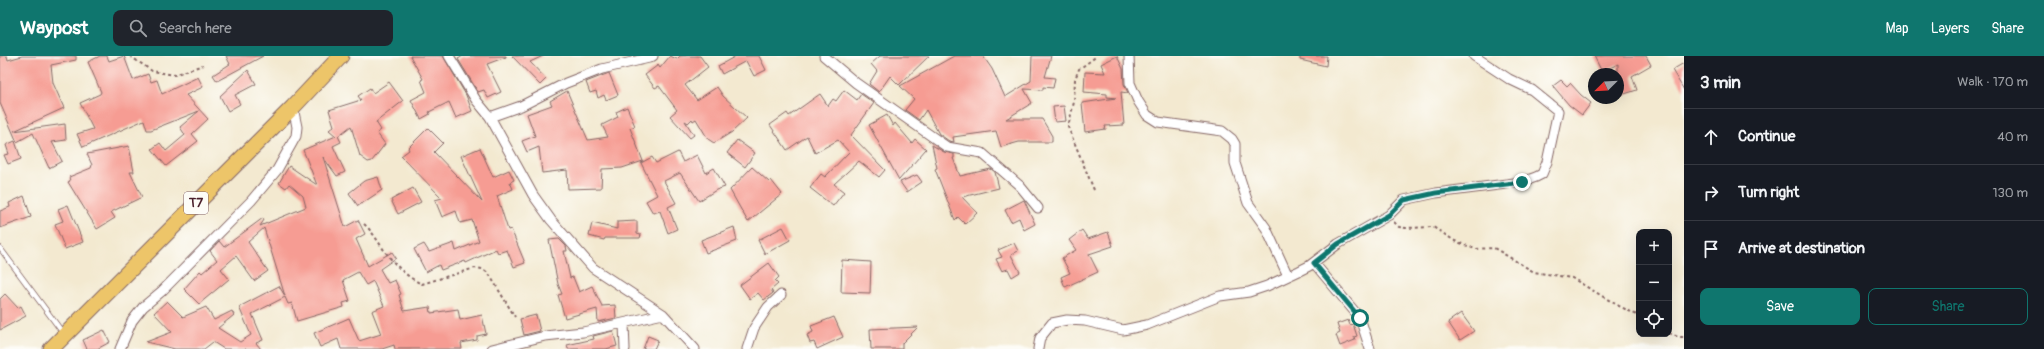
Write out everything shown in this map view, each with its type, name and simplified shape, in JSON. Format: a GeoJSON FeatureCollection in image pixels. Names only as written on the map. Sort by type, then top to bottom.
{"type":"FeatureCollection","features":[{"type":"Feature","properties":{"kind":"highway","name":"T7"},"geometry":{"type":"LineString","coordinates":[[51,349],[220,178],[293,107],[341,56]]}},
{"type":"Feature","properties":{"kind":"street"},"geometry":{"type":"LineString","coordinates":[[450,56],[476,100],[490,117],[538,201],[551,220],[592,268],[663,314],[695,349]]}},
{"type":"Feature","properties":{"kind":"street"},"geometry":{"type":"LineString","coordinates":[[490,117],[521,106],[566,83],[602,69],[653,56]]}},
{"type":"Feature","properties":{"kind":"street"},"geometry":{"type":"LineString","coordinates":[[824,56],[856,83],[947,147],[982,153],[1020,186],[1038,208]]}},
{"type":"Feature","properties":{"kind":"street"},"geometry":{"type":"LineString","coordinates":[[1129,56],[1130,84],[1147,115],[1158,122],[1222,131],[1232,139],[1235,144],[1235,163],[1248,203],[1266,228],[1288,276]]}},
{"type":"Feature","properties":{"kind":"street"},"geometry":{"type":"LineString","coordinates":[[1038,349],[1040,338],[1052,323],[1067,320],[1085,321],[1124,330],[1166,318],[1220,296],[1249,292],[1288,276],[1314,263],[1338,244],[1389,215],[1404,200],[1414,197],[1522,182],[1542,174],[1547,162],[1558,111],[1532,90],[1509,79],[1474,56]]}},
{"type":"Feature","properties":{"kind":"street"},"geometry":{"type":"LineString","coordinates":[[120,349],[132,322],[143,307],[162,291],[250,201],[277,170],[296,136],[297,127],[293,107]]}},
{"type":"Feature","properties":{"kind":"street"},"geometry":{"type":"LineString","coordinates":[[1314,263],[1360,318],[1370,349]]}},
{"type":"Feature","properties":{"kind":"street"},"geometry":{"type":"LineString","coordinates":[[747,349],[754,328],[768,307],[781,295]]}},
{"type":"Feature","properties":{"kind":"street"},"geometry":{"type":"LineString","coordinates":[[492,349],[545,336],[583,332],[663,314]]}},
{"type":"Feature","properties":{"kind":"street"},"geometry":{"type":"LineString","coordinates":[[624,324],[625,349]]}},
{"type":"Feature","properties":{"kind":"lane"},"geometry":{"type":"LineString","coordinates":[[0,248],[65,336]]}},
{"type":"Feature","properties":{"kind":"path"},"geometry":{"type":"LineString","coordinates":[[130,56],[152,71],[174,75],[203,66]]}},
{"type":"Feature","properties":{"kind":"path"},"geometry":{"type":"LineString","coordinates":[[1094,190],[1068,127],[1074,102],[1075,79],[1079,69],[1097,56]]}},
{"type":"Feature","properties":{"kind":"path"},"geometry":{"type":"LineString","coordinates":[[1389,215],[1399,227],[1433,228],[1455,241],[1475,249],[1494,248],[1534,272],[1572,278],[1617,306],[1636,315]]}},
{"type":"Feature","properties":{"kind":"path"},"geometry":{"type":"LineString","coordinates":[[364,224],[372,231],[387,254],[402,271],[422,284],[475,268],[483,269],[489,274],[515,317]]}},
{"type":"Feature","properties":{"kind":"path"},"geometry":{"type":"LineString","coordinates":[[1672,334],[1678,337],[1684,337]]}},
{"type":"Feature","properties":{"kind":"building"},"geometry":{"type":"Polygon","coordinates":[[[0,56],[7,56],[8,60],[22,56],[76,56],[76,60],[51,65],[53,83],[64,108],[14,131],[65,124],[66,140],[52,142],[62,161],[49,168],[33,133],[17,142],[0,103],[0,56]]]}},
{"type":"Feature","properties":{"kind":"building"},"geometry":{"type":"Polygon","coordinates":[[[100,56],[107,56],[109,61],[124,56],[133,80],[148,74],[151,82],[157,80],[162,94],[198,77],[203,87],[186,95],[208,119],[192,134],[198,141],[166,166],[152,149],[160,143],[166,151],[185,135],[180,127],[199,111],[151,130],[147,130],[144,120],[83,147],[77,134],[93,129],[80,103],[100,94],[101,92],[88,62],[100,56]]]}},
{"type":"Feature","properties":{"kind":"building"},"geometry":{"type":"Polygon","coordinates":[[[226,56],[263,56],[217,81],[213,75],[230,64],[226,56]]]}},
{"type":"Feature","properties":{"kind":"building"},"geometry":{"type":"Polygon","coordinates":[[[410,56],[443,56],[466,95],[472,111],[456,118],[449,102],[429,112],[430,114],[421,119],[411,100],[426,92],[421,80],[423,79],[410,56]]]}},
{"type":"Feature","properties":{"kind":"building"},"geometry":{"type":"Polygon","coordinates":[[[463,56],[506,56],[487,64],[501,92],[488,98],[484,90],[478,92],[458,59],[463,56]]]}},
{"type":"Feature","properties":{"kind":"building"},"geometry":{"type":"Polygon","coordinates":[[[512,56],[543,56],[530,62],[546,79],[540,85],[512,56]]]}},
{"type":"Feature","properties":{"kind":"building"},"geometry":{"type":"Polygon","coordinates":[[[670,56],[677,59],[680,56],[700,56],[708,67],[685,85],[697,100],[717,87],[723,96],[747,118],[732,132],[714,143],[708,139],[696,119],[693,121],[692,119],[688,123],[685,121],[694,135],[690,138],[670,116],[677,110],[659,86],[655,88],[645,75],[658,65],[660,68],[670,56]]]}},
{"type":"Feature","properties":{"kind":"building"},"geometry":{"type":"Polygon","coordinates":[[[736,56],[759,56],[766,70],[754,76],[746,61],[722,74],[718,66],[736,56]]]}},
{"type":"Feature","properties":{"kind":"building"},"geometry":{"type":"Polygon","coordinates":[[[880,56],[929,56],[899,85],[890,76],[879,92],[869,84],[877,71],[871,64],[880,56]]]}},
{"type":"Feature","properties":{"kind":"building"},"geometry":{"type":"Polygon","coordinates":[[[954,56],[983,56],[992,69],[1005,97],[1031,81],[1032,56],[1051,56],[1045,77],[1055,78],[1053,88],[1043,87],[1043,90],[1024,89],[1032,103],[1006,119],[1042,119],[1052,136],[1052,142],[1019,142],[1001,147],[996,131],[953,137],[954,142],[949,141],[939,134],[926,110],[919,120],[905,110],[914,99],[900,86],[954,56]]]}},
{"type":"Feature","properties":{"kind":"building"},"geometry":{"type":"Polygon","coordinates":[[[1117,56],[1123,69],[1124,84],[1128,93],[1121,92],[1124,125],[1105,126],[1106,129],[1085,132],[1082,103],[1116,98],[1107,97],[1107,94],[1084,92],[1085,72],[1105,73],[1101,64],[1117,56]]]}},
{"type":"Feature","properties":{"kind":"building"},"geometry":{"type":"Polygon","coordinates":[[[1300,56],[1327,56],[1326,66],[1300,60],[1300,56]]]}},
{"type":"Feature","properties":{"kind":"building"},"geometry":{"type":"Polygon","coordinates":[[[1594,56],[1646,56],[1651,65],[1632,76],[1637,90],[1624,94],[1624,68],[1618,68],[1618,64],[1610,68],[1600,68],[1594,56]]]}},
{"type":"Feature","properties":{"kind":"building"},"geometry":{"type":"Polygon","coordinates":[[[1684,63],[1684,90],[1672,70],[1684,63]]]}},
{"type":"Feature","properties":{"kind":"building"},"geometry":{"type":"Polygon","coordinates":[[[248,70],[256,84],[235,95],[240,104],[228,111],[220,96],[248,70]]]}},
{"type":"Feature","properties":{"kind":"building"},"geometry":{"type":"Polygon","coordinates":[[[609,73],[618,95],[606,100],[604,95],[598,98],[596,91],[590,93],[586,82],[609,73]]]}},
{"type":"Feature","properties":{"kind":"building"},"geometry":{"type":"Polygon","coordinates":[[[1561,80],[1567,86],[1570,83],[1588,101],[1588,104],[1590,104],[1582,115],[1569,105],[1553,86],[1561,80]]]}},
{"type":"Feature","properties":{"kind":"building"},"geometry":{"type":"Polygon","coordinates":[[[389,82],[403,101],[376,122],[381,130],[377,133],[385,144],[372,161],[368,162],[360,156],[351,126],[338,136],[341,142],[333,146],[345,172],[337,176],[323,157],[345,227],[358,220],[365,234],[356,239],[368,266],[392,252],[396,258],[380,269],[388,283],[395,280],[401,294],[399,295],[404,311],[430,307],[431,313],[458,309],[460,320],[482,315],[486,334],[477,336],[477,340],[461,343],[462,349],[395,349],[394,345],[382,349],[341,349],[338,339],[320,347],[314,333],[349,318],[359,341],[381,334],[372,311],[384,306],[373,281],[366,285],[358,272],[343,280],[350,301],[343,303],[344,307],[297,321],[292,303],[288,304],[285,297],[252,314],[263,340],[256,343],[261,349],[224,349],[213,342],[204,349],[175,349],[146,342],[172,332],[154,313],[167,301],[183,317],[206,307],[214,320],[232,311],[234,315],[218,328],[240,342],[251,335],[239,307],[279,286],[285,296],[264,228],[248,242],[268,271],[254,281],[236,256],[221,269],[229,279],[199,304],[184,289],[200,271],[202,273],[217,260],[210,251],[219,241],[224,247],[263,218],[264,220],[260,226],[306,207],[303,196],[289,184],[286,188],[279,183],[289,166],[317,185],[303,150],[336,136],[329,130],[334,126],[329,110],[361,100],[358,96],[370,88],[373,93],[389,82]]]}},
{"type":"Feature","properties":{"kind":"building"},"geometry":{"type":"Polygon","coordinates":[[[844,90],[857,100],[861,94],[874,103],[851,135],[885,170],[879,177],[859,161],[834,184],[844,192],[833,206],[810,188],[821,174],[825,177],[849,152],[838,140],[815,153],[807,136],[787,150],[770,125],[787,113],[789,116],[820,94],[828,106],[833,99],[836,101],[844,90]]]}},
{"type":"Feature","properties":{"kind":"building"},"geometry":{"type":"Polygon","coordinates":[[[567,91],[588,140],[608,137],[602,125],[618,117],[616,112],[627,107],[635,126],[630,128],[643,161],[622,168],[602,169],[601,188],[568,189],[567,170],[542,173],[539,147],[527,152],[522,141],[535,136],[527,114],[552,105],[550,101],[567,91]]]}},
{"type":"Feature","properties":{"kind":"building"},"geometry":{"type":"Polygon","coordinates":[[[1064,106],[1066,121],[1055,122],[1053,107],[1064,106]]]}},
{"type":"Feature","properties":{"kind":"building"},"geometry":{"type":"Polygon","coordinates":[[[887,115],[893,126],[895,123],[912,143],[915,139],[926,149],[899,180],[869,125],[887,115]]]}},
{"type":"Feature","properties":{"kind":"building"},"geometry":{"type":"Polygon","coordinates":[[[428,128],[443,143],[434,152],[482,202],[461,156],[480,148],[493,177],[509,170],[514,180],[510,182],[513,189],[497,196],[508,230],[511,229],[525,263],[514,267],[507,250],[498,253],[496,249],[466,263],[465,261],[441,270],[439,265],[426,272],[414,249],[424,244],[429,252],[454,243],[456,251],[479,241],[472,220],[460,223],[456,211],[442,217],[435,200],[442,198],[401,156],[409,150],[408,148],[428,128]]]}},
{"type":"Feature","properties":{"kind":"building"},"geometry":{"type":"Polygon","coordinates":[[[737,140],[755,153],[745,167],[727,153],[737,140]]]}},
{"type":"Feature","properties":{"kind":"building"},"geometry":{"type":"Polygon","coordinates":[[[15,141],[21,159],[8,164],[4,155],[9,154],[6,145],[15,141]]]}},
{"type":"Feature","properties":{"kind":"building"},"geometry":{"type":"Polygon","coordinates":[[[932,145],[944,152],[954,154],[953,158],[960,176],[991,169],[995,172],[999,188],[962,197],[977,213],[965,224],[958,217],[955,220],[935,169],[937,168],[932,145]]]}},
{"type":"Feature","properties":{"kind":"building"},"geometry":{"type":"Polygon","coordinates":[[[129,146],[134,172],[130,172],[142,197],[111,212],[115,218],[97,229],[68,182],[70,181],[69,177],[91,168],[92,165],[87,154],[129,146]]]}},
{"type":"Feature","properties":{"kind":"building"},"geometry":{"type":"Polygon","coordinates":[[[678,152],[683,162],[697,155],[706,173],[714,168],[725,187],[716,190],[699,201],[680,173],[664,181],[676,203],[668,207],[677,229],[668,233],[660,211],[653,213],[646,201],[657,195],[641,163],[652,157],[656,163],[678,152]]]}},
{"type":"Feature","properties":{"kind":"building"},"geometry":{"type":"Polygon","coordinates":[[[752,167],[769,182],[771,180],[782,194],[748,222],[730,190],[752,167]]]}},
{"type":"Feature","properties":{"kind":"building"},"geometry":{"type":"Polygon","coordinates":[[[917,175],[922,182],[907,192],[900,182],[917,175]]]}},
{"type":"Feature","properties":{"kind":"building"},"geometry":{"type":"Polygon","coordinates":[[[378,177],[382,190],[358,206],[349,193],[364,181],[378,177]]]}},
{"type":"Feature","properties":{"kind":"building"},"geometry":{"type":"Polygon","coordinates":[[[413,188],[421,202],[398,214],[391,200],[413,188]]]}},
{"type":"Feature","properties":{"kind":"building"},"geometry":{"type":"Polygon","coordinates":[[[24,196],[31,217],[0,228],[0,211],[10,207],[9,203],[24,196]]]}},
{"type":"Feature","properties":{"kind":"building"},"geometry":{"type":"Polygon","coordinates":[[[1024,200],[1035,224],[1024,230],[1019,218],[1011,222],[1005,210],[1024,200]]]}},
{"type":"Feature","properties":{"kind":"building"},"geometry":{"type":"Polygon","coordinates":[[[68,205],[83,242],[65,249],[55,224],[63,221],[58,209],[68,205]]]}},
{"type":"Feature","properties":{"kind":"building"},"geometry":{"type":"Polygon","coordinates":[[[637,221],[637,234],[641,235],[640,238],[605,238],[604,240],[589,236],[592,223],[617,229],[617,222],[637,221]]]}},
{"type":"Feature","properties":{"kind":"building"},"geometry":{"type":"Polygon","coordinates":[[[734,227],[737,241],[706,253],[701,240],[734,227]]]}},
{"type":"Feature","properties":{"kind":"building"},"geometry":{"type":"Polygon","coordinates":[[[783,227],[790,240],[765,254],[758,240],[783,227]]]}},
{"type":"Feature","properties":{"kind":"building"},"geometry":{"type":"Polygon","coordinates":[[[1082,230],[1088,239],[1108,232],[1113,246],[1089,254],[1098,272],[1065,287],[1061,277],[1070,273],[1062,258],[1076,250],[1069,240],[1082,230]]]}},
{"type":"Feature","properties":{"kind":"building"},"geometry":{"type":"Polygon","coordinates":[[[559,239],[566,246],[567,251],[564,251],[570,278],[573,277],[579,292],[592,286],[602,306],[615,305],[616,318],[598,322],[597,309],[565,318],[558,295],[562,294],[558,284],[549,240],[559,239]]]}},
{"type":"Feature","properties":{"kind":"building"},"geometry":{"type":"Polygon","coordinates":[[[1014,243],[1018,251],[1011,255],[1020,272],[1012,277],[1008,269],[1002,271],[996,259],[1002,257],[998,250],[1014,243]]]}},
{"type":"Feature","properties":{"kind":"building"},"geometry":{"type":"Polygon","coordinates":[[[842,260],[871,262],[870,293],[841,292],[842,260]]]}},
{"type":"Feature","properties":{"kind":"building"},"geometry":{"type":"Polygon","coordinates":[[[769,263],[779,277],[775,281],[778,284],[771,290],[773,293],[764,300],[758,293],[750,299],[740,285],[769,263]]]}},
{"type":"Feature","properties":{"kind":"building"},"geometry":{"type":"Polygon","coordinates":[[[5,294],[18,308],[21,306],[26,316],[0,330],[0,299],[5,294]]]}},
{"type":"Feature","properties":{"kind":"building"},"geometry":{"type":"Polygon","coordinates":[[[1461,313],[1474,331],[1460,340],[1448,322],[1461,313]]]}},
{"type":"Feature","properties":{"kind":"building"},"geometry":{"type":"Polygon","coordinates":[[[536,315],[540,331],[524,335],[520,319],[536,315]]]}},
{"type":"Feature","properties":{"kind":"building"},"geometry":{"type":"Polygon","coordinates":[[[834,317],[843,337],[817,349],[814,342],[810,343],[807,335],[813,332],[811,326],[834,317]]]}},
{"type":"Feature","properties":{"kind":"building"},"geometry":{"type":"Polygon","coordinates":[[[1348,320],[1350,325],[1353,324],[1357,336],[1354,337],[1355,340],[1340,346],[1336,335],[1340,333],[1337,324],[1348,320]]]}},
{"type":"Feature","properties":{"kind":"building"},"geometry":{"type":"Polygon","coordinates":[[[918,327],[902,343],[902,349],[871,349],[870,329],[918,327]]]}},
{"type":"Feature","properties":{"kind":"building"},"geometry":{"type":"Polygon","coordinates":[[[104,330],[110,342],[97,349],[87,349],[83,340],[104,330]]]}},
{"type":"Feature","properties":{"kind":"building"},"geometry":{"type":"Polygon","coordinates":[[[613,331],[617,346],[606,349],[568,349],[567,345],[594,339],[593,336],[613,331]]]}},
{"type":"Feature","properties":{"kind":"building"},"geometry":{"type":"Polygon","coordinates":[[[648,336],[658,340],[654,349],[643,349],[648,336]]]}},
{"type":"Feature","properties":{"kind":"route"},"geometry":{"type":"LineString","coordinates":[[1360,318],[1329,283],[1314,263],[1338,244],[1389,215],[1404,200],[1436,193],[1522,182]]}}]}
